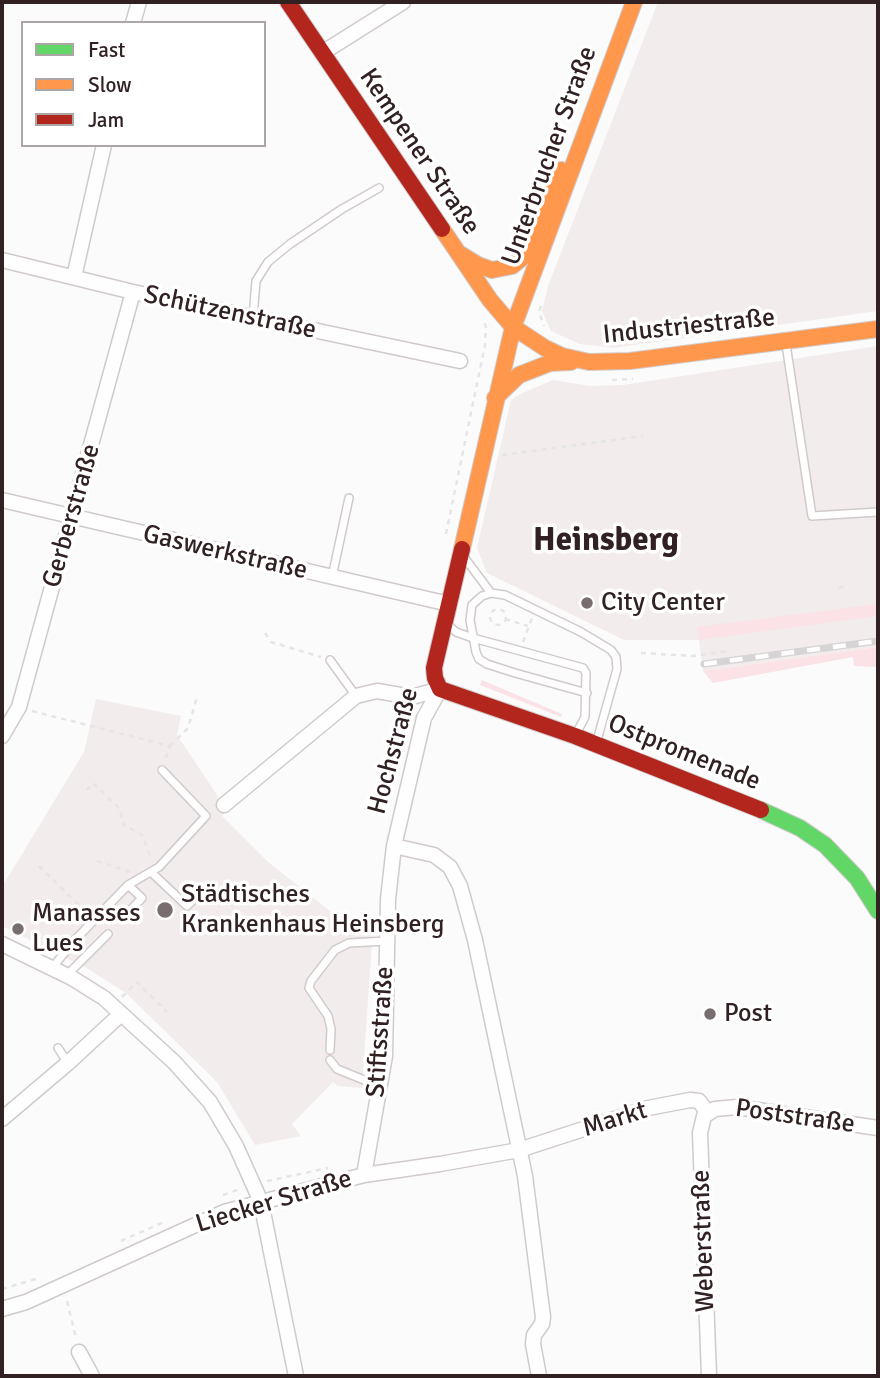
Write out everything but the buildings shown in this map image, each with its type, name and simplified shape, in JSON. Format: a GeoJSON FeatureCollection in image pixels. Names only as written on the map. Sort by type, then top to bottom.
{"type":"FeatureCollection","features":[{"type":"Feature","properties":{"kind":"street"},"geometry":{"type":"LineString","coordinates":[[134,21],[139,2]]}},
{"type":"Feature","properties":{"kind":"street","name":"Kempener Straße"},"geometry":{"type":"LineString","coordinates":[[288,2],[490,300],[513,327]]}},
{"type":"Feature","properties":{"kind":"street"},"geometry":{"type":"LineString","coordinates":[[322,53],[403,2]]}},
{"type":"Feature","properties":{"kind":"street","name":"Unterbrucher Straße"},"geometry":{"type":"LineString","coordinates":[[513,327],[634,2]]}},
{"type":"Feature","properties":{"kind":"street"},"geometry":{"type":"LineString","coordinates":[[457,252],[492,270],[512,266],[524,256],[553,183],[583,133]]}},
{"type":"Feature","properties":{"kind":"street"},"geometry":{"type":"LineString","coordinates":[[74,277],[104,147]]}},
{"type":"Feature","properties":{"kind":"street","name":"Schützenstraße"},"geometry":{"type":"LineString","coordinates":[[2,260],[133,292],[460,361]]}},
{"type":"Feature","properties":{"kind":"street","name":"Gerberstraße"},"geometry":{"type":"LineString","coordinates":[[2,736],[19,707],[133,292]]}},
{"type":"Feature","properties":{"kind":"street","name":"Industriestraße"},"geometry":{"type":"LineString","coordinates":[[513,327],[562,356],[589,362],[630,360],[878,329]]}},
{"type":"Feature","properties":{"kind":"street","name":"Hochstraße"},"geometry":{"type":"LineString","coordinates":[[513,327],[435,668],[440,689],[424,718],[394,846],[434,855],[450,867],[460,886],[475,940],[508,1063],[519,1150],[525,1175],[543,1317],[542,1325],[534,1335],[533,1344],[539,1376]]}},
{"type":"Feature","properties":{"kind":"street"},"geometry":{"type":"LineString","coordinates":[[495,398],[519,374],[536,367],[550,363],[589,362]]}},
{"type":"Feature","properties":{"kind":"street","name":"Gaswerkstraße"},"geometry":{"type":"LineString","coordinates":[[2,500],[449,604]]}},
{"type":"Feature","properties":{"kind":"street"},"geometry":{"type":"LineString","coordinates":[[224,804],[356,696],[377,691],[412,697],[440,689]]}},
{"type":"Feature","properties":{"kind":"street","name":"Ostpromenade"},"geometry":{"type":"LineString","coordinates":[[440,689],[575,736],[764,811],[800,828],[825,845],[843,862],[878,911]]}},
{"type":"Feature","properties":{"kind":"street","name":"Stiftsstraße"},"geometry":{"type":"LineString","coordinates":[[364,1175],[384,1056],[388,899],[394,846]]}},
{"type":"Feature","properties":{"kind":"street"},"geometry":{"type":"LineString","coordinates":[[2,944],[19,959],[52,968],[104,998],[174,1062],[210,1102],[236,1146],[261,1202],[296,1376]]}},
{"type":"Feature","properties":{"kind":"street"},"geometry":{"type":"LineString","coordinates":[[2,1119],[68,1063],[117,1010]]}},
{"type":"Feature","properties":{"kind":"street","name":"Markt"},"geometry":{"type":"LineString","coordinates":[[519,1150],[648,1108],[699,1101],[710,1112]]}},
{"type":"Feature","properties":{"kind":"street","name":"Poststraße"},"geometry":{"type":"LineString","coordinates":[[710,1112],[737,1107],[878,1128]]}},
{"type":"Feature","properties":{"kind":"street","name":"Weberstraße"},"geometry":{"type":"LineString","coordinates":[[709,1376],[700,1133],[701,1122],[710,1112]]}},
{"type":"Feature","properties":{"kind":"street","name":"Liecker Straße"},"geometry":{"type":"LineString","coordinates":[[2,1309],[26,1302],[224,1212],[364,1175],[519,1150]]}},
{"type":"Feature","properties":{"kind":"street"},"geometry":{"type":"LineString","coordinates":[[79,1352],[92,1376]]}},
{"type":"Feature","properties":{"kind":"lane"},"geometry":{"type":"LineString","coordinates":[[253,317],[256,281],[268,262],[342,209],[379,188]]}},
{"type":"Feature","properties":{"kind":"lane"},"geometry":{"type":"LineString","coordinates":[[786,342],[812,516],[878,512]]}},
{"type":"Feature","properties":{"kind":"lane"},"geometry":{"type":"LineString","coordinates":[[332,578],[349,498]]}},
{"type":"Feature","properties":{"kind":"lane"},"geometry":{"type":"LineString","coordinates":[[460,552],[491,593]]}},
{"type":"Feature","properties":{"kind":"lane"},"geometry":{"type":"LineString","coordinates":[[587,693],[487,664],[479,659],[470,620],[472,605],[482,596],[491,593],[505,595],[604,645],[616,657],[616,677],[596,745]]}},
{"type":"Feature","properties":{"kind":"lane"},"geometry":{"type":"LineString","coordinates":[[445,623],[456,632],[473,638],[583,668],[586,673],[587,693],[585,717],[575,736]]}},
{"type":"Feature","properties":{"kind":"lane"},"geometry":{"type":"LineString","coordinates":[[330,660],[356,696]]}},
{"type":"Feature","properties":{"kind":"lane"},"geometry":{"type":"LineString","coordinates":[[52,968],[128,884],[159,867],[206,816],[162,770]]}},
{"type":"Feature","properties":{"kind":"lane"},"geometry":{"type":"LineString","coordinates":[[153,868],[187,906],[195,898]]}},
{"type":"Feature","properties":{"kind":"lane"},"geometry":{"type":"LineString","coordinates":[[128,884],[142,898],[128,913]]}},
{"type":"Feature","properties":{"kind":"lane"},"geometry":{"type":"LineString","coordinates":[[66,976],[107,934]]}},
{"type":"Feature","properties":{"kind":"lane"},"geometry":{"type":"LineString","coordinates":[[330,1050],[331,1030],[328,1016],[309,988],[311,981],[335,950],[349,943],[387,941]]}},
{"type":"Feature","properties":{"kind":"lane"},"geometry":{"type":"LineString","coordinates":[[58,1048],[68,1063]]}},
{"type":"Feature","properties":{"kind":"lane"},"geometry":{"type":"LineString","coordinates":[[330,1060],[337,1069],[379,1086]]}},
{"type":"Feature","properties":{"kind":"path"},"geometry":{"type":"LineString","coordinates":[[527,291],[543,297],[539,312],[547,331]]}},
{"type":"Feature","properties":{"kind":"path"},"geometry":{"type":"LineString","coordinates":[[482,458],[643,436]]}},
{"type":"Feature","properties":{"kind":"path"},"geometry":{"type":"LineString","coordinates":[[839,587],[847,585]]}},
{"type":"Feature","properties":{"kind":"path"},"geometry":{"type":"LineString","coordinates":[[500,610],[504,612],[505,619],[497,625],[490,617],[494,611],[500,610]]}},
{"type":"Feature","properties":{"kind":"path"},"geometry":{"type":"LineString","coordinates":[[520,652],[535,611]]}},
{"type":"Feature","properties":{"kind":"path"},"geometry":{"type":"LineString","coordinates":[[505,619],[528,626]]}},
{"type":"Feature","properties":{"kind":"path"},"geometry":{"type":"LineString","coordinates":[[265,632],[271,642],[330,660]]}},
{"type":"Feature","properties":{"kind":"path"},"geometry":{"type":"LineString","coordinates":[[641,653],[693,656],[727,651]]}},
{"type":"Feature","properties":{"kind":"path"},"geometry":{"type":"LineString","coordinates":[[162,770],[170,746],[188,728],[197,697]]}},
{"type":"Feature","properties":{"kind":"path"},"geometry":{"type":"LineString","coordinates":[[19,707],[170,746]]}},
{"type":"Feature","properties":{"kind":"path"},"geometry":{"type":"LineString","coordinates":[[87,790],[93,783],[119,808],[124,825],[142,835],[153,868]]}},
{"type":"Feature","properties":{"kind":"path"},"geometry":{"type":"LineString","coordinates":[[97,861],[136,874]]}},
{"type":"Feature","properties":{"kind":"path"},"geometry":{"type":"LineString","coordinates":[[39,866],[90,915]]}},
{"type":"Feature","properties":{"kind":"path"},"geometry":{"type":"LineString","coordinates":[[132,977],[167,1012]]}},
{"type":"Feature","properties":{"kind":"path"},"geometry":{"type":"LineString","coordinates":[[117,1010],[137,982]]}},
{"type":"Feature","properties":{"kind":"path"},"geometry":{"type":"LineString","coordinates":[[61,1286],[79,1352]]}},
{"type":"Feature","properties":{"kind":"shaded area"},"geometry":{"type":"Polygon","coordinates":[[[658,2],[878,2],[878,311],[613,348],[580,344],[551,331],[542,311],[548,286],[658,2]]]}},
{"type":"Feature","properties":{"kind":"shaded area"},"geometry":{"type":"Polygon","coordinates":[[[878,346],[878,647],[703,671],[699,640],[624,640],[487,573],[477,548],[511,400],[520,394],[553,380],[590,386],[623,385],[878,346]]]}},
{"type":"Feature","properties":{"kind":"shaded area"},"geometry":{"type":"Polygon","coordinates":[[[878,604],[878,616],[699,640],[697,627],[878,604]]]}},
{"type":"Feature","properties":{"kind":"shaded area"},"geometry":{"type":"Polygon","coordinates":[[[878,647],[878,667],[854,666],[853,657],[713,683],[703,671],[878,647]]]}},
{"type":"Feature","properties":{"kind":"shaded area"},"geometry":{"type":"Polygon","coordinates":[[[482,680],[562,714],[561,717],[480,685],[482,680]]]}},
{"type":"Feature","properties":{"kind":"shaded area","name":"Städtisches Krankenhaus Heinsberg"},"geometry":{"type":"Polygon","coordinates":[[[96,699],[181,716],[177,735],[227,810],[222,816],[268,862],[349,926],[373,927],[362,1088],[338,1086],[333,1082],[292,1124],[301,1136],[255,1145],[217,1082],[126,993],[88,969],[2,926],[2,887],[84,752],[96,699]]]}},
{"type":"Feature","properties":{"kind":"railway"},"geometry":{"type":"LineString","coordinates":[[704,664],[878,641]]}},
{"type":"Feature","properties":{"kind":"traffic: fast"},"geometry":{"type":"LineString","coordinates":[[761,810],[800,828],[825,845],[857,878],[878,911]]}},
{"type":"Feature","properties":{"kind":"traffic: slow"},"geometry":{"type":"LineString","coordinates":[[462,549],[513,327],[634,2]]}},
{"type":"Feature","properties":{"kind":"traffic: slow"},"geometry":{"type":"LineString","coordinates":[[460,254],[492,270],[512,266],[524,256],[553,183],[561,170]]}},
{"type":"Feature","properties":{"kind":"traffic: slow"},"geometry":{"type":"LineString","coordinates":[[442,229],[490,300],[513,327],[562,356],[589,362],[630,361],[878,329]]}},
{"type":"Feature","properties":{"kind":"traffic: slow"},"geometry":{"type":"LineString","coordinates":[[495,398],[519,375],[550,363],[571,362]]}},
{"type":"Feature","properties":{"kind":"traffic: jam"},"geometry":{"type":"LineString","coordinates":[[288,2],[442,229]]}},
{"type":"Feature","properties":{"kind":"traffic: jam"},"geometry":{"type":"LineString","coordinates":[[462,549],[434,668],[440,689],[575,736],[761,810]]}},
{"type":"Feature","properties":{"kind":"place","name":"City Center"},"geometry":{"type":"Point","coordinates":[587,603]}},
{"type":"Feature","properties":{"kind":"place","name":"Städtisches Krankenhaus Heinsberg"},"geometry":{"type":"Point","coordinates":[165,910]}},
{"type":"Feature","properties":{"kind":"place","name":"Manasses Lues"},"geometry":{"type":"Point","coordinates":[18,929]}},
{"type":"Feature","properties":{"kind":"place","name":"Post"},"geometry":{"type":"Point","coordinates":[710,1014]}},
{"type":"Feature","properties":{"kind":"district","name":"Heinsberg"},"geometry":{"type":"Point","coordinates":[606,541]}}]}
